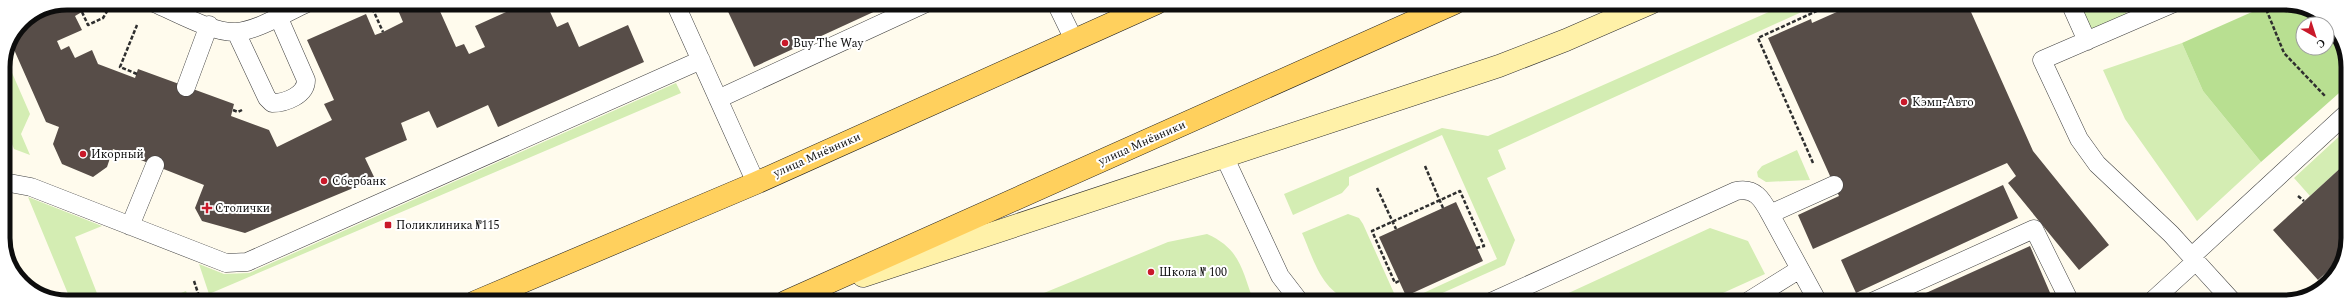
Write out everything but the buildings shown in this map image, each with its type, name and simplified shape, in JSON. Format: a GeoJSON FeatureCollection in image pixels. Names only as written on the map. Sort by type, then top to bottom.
{"type":"FeatureCollection","features":[{"type":"Feature","properties":{"kind":"main road","name":"улица Мнёвники"},"geometry":{"type":"LineString","coordinates":[[492,295],[756,183],[1141,10]]}},
{"type":"Feature","properties":{"kind":"main road","name":"улица Мнёвники"},"geometry":{"type":"LineString","coordinates":[[800,295],[1439,10]]}},
{"type":"Feature","properties":{"kind":"main road"},"geometry":{"type":"LineString","coordinates":[[805,295],[1225,158],[1499,66],[1566,40],[1635,10]]}},
{"type":"Feature","properties":{"kind":"lane"},"geometry":{"type":"LineString","coordinates":[[172,10],[209,25],[236,32],[255,27],[291,10]]}},
{"type":"Feature","properties":{"kind":"lane"},"geometry":{"type":"LineString","coordinates":[[678,10],[756,183]]}},
{"type":"Feature","properties":{"kind":"lane"},"geometry":{"type":"LineString","coordinates":[[718,99],[911,10]]}},
{"type":"Feature","properties":{"kind":"lane"},"geometry":{"type":"LineString","coordinates":[[1059,10],[1074,40]]}},
{"type":"Feature","properties":{"kind":"lane"},"geometry":{"type":"LineString","coordinates":[[2073,10],[2087,41]]}},
{"type":"Feature","properties":{"kind":"lane"},"geometry":{"type":"LineString","coordinates":[[2160,10],[2042,60],[2065,113],[2079,139],[2097,164],[2171,234],[2227,295]]}},
{"type":"Feature","properties":{"kind":"lane"},"geometry":{"type":"LineString","coordinates":[[236,32],[267,98],[272,103],[283,102],[303,92],[306,86],[306,80],[278,16]]}},
{"type":"Feature","properties":{"kind":"lane"},"geometry":{"type":"LineString","coordinates":[[186,87],[209,25]]}},
{"type":"Feature","properties":{"kind":"lane"},"geometry":{"type":"LineString","coordinates":[[10,183],[31,187],[226,264],[247,262],[701,60]]}},
{"type":"Feature","properties":{"kind":"lane"},"geometry":{"type":"LineString","coordinates":[[2158,295],[2341,118]]}},
{"type":"Feature","properties":{"kind":"lane"},"geometry":{"type":"LineString","coordinates":[[1225,158],[1280,276],[1295,295]]}},
{"type":"Feature","properties":{"kind":"lane"},"geometry":{"type":"LineString","coordinates":[[130,226],[155,165]]}},
{"type":"Feature","properties":{"kind":"lane"},"geometry":{"type":"LineString","coordinates":[[1770,214],[1829,187]]}},
{"type":"Feature","properties":{"kind":"lane"},"geometry":{"type":"LineString","coordinates":[[1506,295],[1736,191],[1744,189],[1758,195],[1814,295]]}},
{"type":"Feature","properties":{"kind":"lane"},"geometry":{"type":"LineString","coordinates":[[1888,295],[2034,229],[2067,295]]}},
{"type":"Feature","properties":{"kind":"lane"},"geometry":{"type":"LineString","coordinates":[[1758,295],[1800,269]]}},
{"type":"Feature","properties":{"kind":"path"},"geometry":{"type":"LineString","coordinates":[[82,12],[88,26],[103,18],[108,10]]}},
{"type":"Feature","properties":{"kind":"path"},"geometry":{"type":"LineString","coordinates":[[373,10],[383,32]]}},
{"type":"Feature","properties":{"kind":"path"},"geometry":{"type":"LineString","coordinates":[[1819,10],[1758,38],[1829,187]]}},
{"type":"Feature","properties":{"kind":"path"},"geometry":{"type":"LineString","coordinates":[[2266,10],[2284,53],[2341,110]]}},
{"type":"Feature","properties":{"kind":"path"},"geometry":{"type":"LineString","coordinates":[[137,74],[120,67],[139,22]]}},
{"type":"Feature","properties":{"kind":"path"},"geometry":{"type":"LineString","coordinates":[[1425,166],[1443,208]]}},
{"type":"Feature","properties":{"kind":"path"},"geometry":{"type":"LineString","coordinates":[[1377,188],[1396,230]]}},
{"type":"Feature","properties":{"kind":"path"},"geometry":{"type":"LineString","coordinates":[[1399,281],[1395,283],[1372,231],[1460,191],[1484,246],[1476,248]]}},
{"type":"Feature","properties":{"kind":"green space"},"geometry":{"type":"Polygon","coordinates":[[[1773,10],[1806,10],[1498,150],[1506,169],[1487,178],[1515,240],[1505,265],[1438,295],[1419,295],[1497,259],[1442,135],[1349,177],[1349,185],[1342,193],[1293,215],[1284,194],[1442,128],[1488,136],[1773,10]]]}},
{"type":"Feature","properties":{"kind":"green space"},"geometry":{"type":"Polygon","coordinates":[[[2079,10],[2125,10],[2127,15],[2089,32],[2079,10]]]}},
{"type":"Feature","properties":{"kind":"green space"},"geometry":{"type":"Polygon","coordinates":[[[2256,10],[2291,10],[2309,16],[2295,16],[2295,56],[2335,56],[2335,42],[2340,56],[2341,91],[2261,162],[2203,91],[2182,43],[2256,10]]]}},
{"type":"Feature","properties":{"kind":"green space"},"geometry":{"type":"Polygon","coordinates":[[[2182,43],[2203,91],[2261,162],[2197,221],[2125,119],[2103,70],[2182,43]]]}},
{"type":"Feature","properties":{"kind":"green space"},"geometry":{"type":"Polygon","coordinates":[[[10,68],[30,114],[21,134],[30,155],[14,149],[10,139],[10,68]]]}},
{"type":"Feature","properties":{"kind":"green space"},"geometry":{"type":"Polygon","coordinates":[[[676,83],[681,93],[209,294],[199,264],[224,274],[249,273],[676,83]]]}},
{"type":"Feature","properties":{"kind":"green space"},"geometry":{"type":"Polygon","coordinates":[[[2341,135],[2341,168],[2310,196],[2294,178],[2341,135]]]}},
{"type":"Feature","properties":{"kind":"green space"},"geometry":{"type":"Polygon","coordinates":[[[1797,150],[1810,180],[1766,182],[1758,177],[1757,172],[1762,166],[1797,150]]]}},
{"type":"Feature","properties":{"kind":"green space"},"geometry":{"type":"Polygon","coordinates":[[[28,197],[102,226],[75,237],[98,295],[69,295],[28,197]]]}},
{"type":"Feature","properties":{"kind":"green space"},"geometry":{"type":"Polygon","coordinates":[[[1348,214],[1359,218],[1395,295],[1339,295],[1334,292],[1315,265],[1302,233],[1348,214]]]}},
{"type":"Feature","properties":{"kind":"green space"},"geometry":{"type":"Polygon","coordinates":[[[1710,228],[1748,241],[1765,274],[1718,295],[1564,295],[1710,228]]]}},
{"type":"Feature","properties":{"kind":"green space","name":"Школа № 100"},"geometry":{"type":"Polygon","coordinates":[[[1207,234],[1218,240],[1234,254],[1239,262],[1252,295],[1039,295],[1168,242],[1207,234]]]}},
{"type":"Feature","properties":{"kind":"green space"},"geometry":{"type":"Polygon","coordinates":[[[186,291],[187,295],[176,295],[186,291]]]}},
{"type":"Feature","properties":{"kind":"place","name":"Buy The Way"},"geometry":{"type":"Point","coordinates":[785,43]}},
{"type":"Feature","properties":{"kind":"place","name":"Кэмп-Авто"},"geometry":{"type":"Point","coordinates":[1904,102]}},
{"type":"Feature","properties":{"kind":"place","name":"Икорный"},"geometry":{"type":"Point","coordinates":[83,154]}},
{"type":"Feature","properties":{"kind":"place","name":"Сбербанк"},"geometry":{"type":"Point","coordinates":[324,181]}},
{"type":"Feature","properties":{"kind":"place","name":"Столички"},"geometry":{"type":"Point","coordinates":[207,208]}},
{"type":"Feature","properties":{"kind":"place","name":"Поликлиника №115"},"geometry":{"type":"Point","coordinates":[388,225]}},
{"type":"Feature","properties":{"kind":"place","name":"Школа № 100"},"geometry":{"type":"Point","coordinates":[1151,272]}}]}
